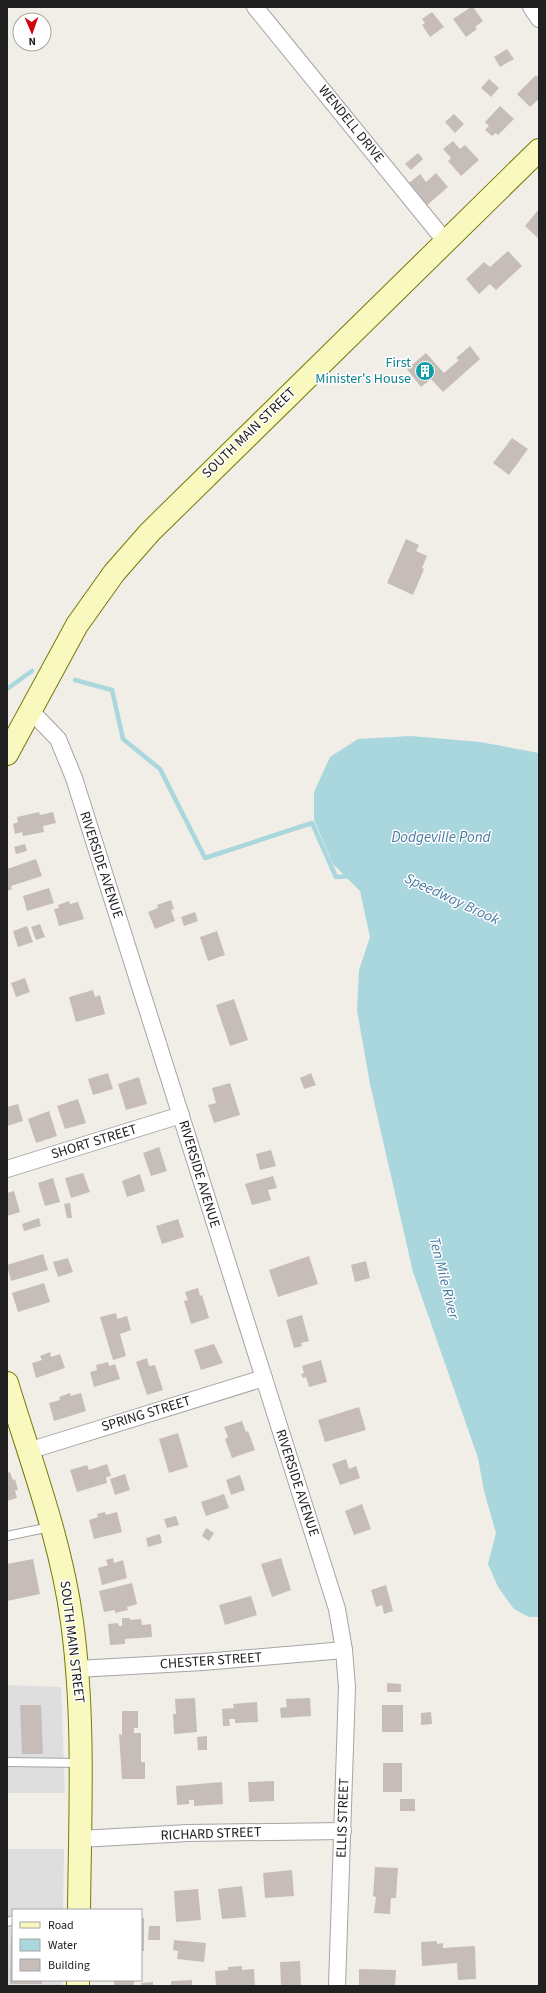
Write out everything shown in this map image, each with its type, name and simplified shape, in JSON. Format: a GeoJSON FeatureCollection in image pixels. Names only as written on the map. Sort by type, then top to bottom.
{"type":"FeatureCollection","features":[{"type":"Feature","properties":{"kind":"main road","name":"SOUTH MAIN STREET"},"geometry":{"type":"LineString","coordinates":[[7,754],[77,625],[114,574],[150,532],[539,150]]}},
{"type":"Feature","properties":{"kind":"main road","name":"SOUTH MAIN STREET"},"geometry":{"type":"LineString","coordinates":[[7,1383],[53,1526],[72,1621],[80,1702],[81,1763],[79,1909]]}},
{"type":"Feature","properties":{"kind":"street","name":"WENDELL DRIVE"},"geometry":{"type":"LineString","coordinates":[[255,7],[446,242]]}},
{"type":"Feature","properties":{"kind":"street"},"geometry":{"type":"LineString","coordinates":[[531,7],[539,19]]}},
{"type":"Feature","properties":{"kind":"street","name":"RIVERSIDE AVENUE"},"geometry":{"type":"LineString","coordinates":[[30,710],[58,739],[74,778],[337,1609],[344,1650]]}},
{"type":"Feature","properties":{"kind":"street","name":"SHORT STREET"},"geometry":{"type":"LineString","coordinates":[[7,1169],[181,1115]]}},
{"type":"Feature","properties":{"kind":"street","name":"SPRING STREET"},"geometry":{"type":"LineString","coordinates":[[28,1451],[264,1378]]}},
{"type":"Feature","properties":{"kind":"street","name":"CHESTER STREET"},"geometry":{"type":"LineString","coordinates":[[77,1669],[203,1662],[344,1650]]}},
{"type":"Feature","properties":{"kind":"street","name":"ELLIS STREET"},"geometry":{"type":"LineString","coordinates":[[337,1986],[347,1686],[344,1650]]}},
{"type":"Feature","properties":{"kind":"street","name":"RICHARD STREET"},"geometry":{"type":"LineString","coordinates":[[80,1839],[188,1834],[343,1831]]}},
{"type":"Feature","properties":{"kind":"lane"},"geometry":{"type":"LineString","coordinates":[[7,1536],[53,1526]]}},
{"type":"Feature","properties":{"kind":"lane"},"geometry":{"type":"LineString","coordinates":[[7,1762],[81,1763]]}},
{"type":"Feature","properties":{"kind":"shaded area"},"geometry":{"type":"Polygon","coordinates":[[[7,1685],[61,1687],[65,1793],[7,1793],[7,1685]]]}},
{"type":"Feature","properties":{"kind":"shaded area"},"geometry":{"type":"Polygon","coordinates":[[[7,1849],[64,1849],[63,1909],[12,1909],[12,1981],[62,1981],[62,1986],[7,1986],[7,1849]]]}},
{"type":"Feature","properties":{"kind":"water","name":"Dodgeville Pond"},"geometry":{"type":"Polygon","coordinates":[[[411,736],[480,742],[539,753],[539,1617],[529,1617],[514,1609],[498,1587],[488,1564],[496,1533],[484,1491],[478,1458],[413,1272],[370,1084],[357,1010],[359,970],[370,937],[360,891],[333,864],[314,820],[314,792],[330,757],[358,739],[411,736]]]}},
{"type":"Feature","properties":{"kind":"building"},"geometry":{"type":"Polygon","coordinates":[[[473,7],[483,21],[475,27],[477,29],[466,37],[453,19],[473,7]]]}},
{"type":"Feature","properties":{"kind":"building"},"geometry":{"type":"Polygon","coordinates":[[[432,12],[444,27],[430,37],[422,25],[425,23],[422,19],[432,12]]]}},
{"type":"Feature","properties":{"kind":"building"},"geometry":{"type":"Polygon","coordinates":[[[507,49],[514,59],[500,67],[494,57],[507,49]]]}},
{"type":"Feature","properties":{"kind":"building"},"geometry":{"type":"Polygon","coordinates":[[[536,75],[539,78],[539,99],[530,107],[517,94],[536,75]]]}},
{"type":"Feature","properties":{"kind":"building"},"geometry":{"type":"Polygon","coordinates":[[[489,79],[499,88],[491,97],[481,88],[489,79]]]}},
{"type":"Feature","properties":{"kind":"building"},"geometry":{"type":"Polygon","coordinates":[[[500,106],[514,119],[498,135],[496,133],[492,136],[485,130],[489,126],[485,122],[500,106]]]}},
{"type":"Feature","properties":{"kind":"building"},"geometry":{"type":"Polygon","coordinates":[[[454,114],[464,124],[455,133],[445,122],[454,114]]]}},
{"type":"Feature","properties":{"kind":"building"},"geometry":{"type":"Polygon","coordinates":[[[453,141],[460,149],[465,145],[479,160],[461,176],[448,161],[451,158],[443,149],[453,141]]]}},
{"type":"Feature","properties":{"kind":"building"},"geometry":{"type":"Polygon","coordinates":[[[418,153],[423,159],[411,170],[405,164],[418,153]]]}},
{"type":"Feature","properties":{"kind":"building"},"geometry":{"type":"Polygon","coordinates":[[[436,173],[448,187],[426,206],[420,198],[421,197],[409,183],[420,174],[426,182],[436,173]]]}},
{"type":"Feature","properties":{"kind":"building"},"geometry":{"type":"Polygon","coordinates":[[[539,209],[539,237],[538,238],[525,226],[539,209]]]}},
{"type":"Feature","properties":{"kind":"building"},"geometry":{"type":"Polygon","coordinates":[[[508,251],[522,266],[496,290],[490,284],[479,294],[466,279],[484,262],[490,267],[508,251]]]}},
{"type":"Feature","properties":{"kind":"building","name":"First Minister's House"},"geometry":{"type":"Polygon","coordinates":[[[470,346],[480,359],[443,392],[431,379],[421,387],[407,369],[426,353],[444,373],[459,360],[456,358],[470,346]]]}},
{"type":"Feature","properties":{"kind":"building"},"geometry":{"type":"Polygon","coordinates":[[[512,438],[528,449],[509,475],[493,463],[512,438]]]}},
{"type":"Feature","properties":{"kind":"building"},"geometry":{"type":"Polygon","coordinates":[[[406,539],[419,545],[416,551],[427,556],[422,568],[424,569],[413,595],[387,583],[406,539]]]}},
{"type":"Feature","properties":{"kind":"building"},"geometry":{"type":"Polygon","coordinates":[[[39,812],[40,815],[53,812],[56,823],[43,826],[44,832],[23,836],[22,832],[15,834],[13,824],[18,822],[17,817],[39,812]]]}},
{"type":"Feature","properties":{"kind":"building"},"geometry":{"type":"Polygon","coordinates":[[[25,844],[27,851],[16,854],[14,847],[25,844]]]}},
{"type":"Feature","properties":{"kind":"building"},"geometry":{"type":"Polygon","coordinates":[[[36,859],[42,876],[11,886],[12,889],[7,891],[7,869],[36,859]]]}},
{"type":"Feature","properties":{"kind":"building"},"geometry":{"type":"Polygon","coordinates":[[[49,888],[54,903],[27,911],[23,896],[49,888]]]}},
{"type":"Feature","properties":{"kind":"building"},"geometry":{"type":"Polygon","coordinates":[[[171,900],[174,909],[171,910],[175,921],[155,929],[148,912],[158,908],[157,905],[171,900]]]}},
{"type":"Feature","properties":{"kind":"building"},"geometry":{"type":"Polygon","coordinates":[[[69,901],[70,904],[78,902],[84,919],[59,926],[54,909],[59,908],[58,905],[69,901]]]}},
{"type":"Feature","properties":{"kind":"building"},"geometry":{"type":"Polygon","coordinates":[[[195,912],[198,921],[184,926],[181,917],[195,912]]]}},
{"type":"Feature","properties":{"kind":"building"},"geometry":{"type":"Polygon","coordinates":[[[40,924],[45,937],[36,940],[31,927],[40,924]]]}},
{"type":"Feature","properties":{"kind":"building"},"geometry":{"type":"Polygon","coordinates":[[[27,926],[33,942],[18,947],[13,931],[27,926]]]}},
{"type":"Feature","properties":{"kind":"building"},"geometry":{"type":"Polygon","coordinates":[[[217,931],[225,955],[208,961],[200,937],[217,931]]]}},
{"type":"Feature","properties":{"kind":"building"},"geometry":{"type":"Polygon","coordinates":[[[25,978],[30,992],[16,997],[11,983],[25,978]]]}},
{"type":"Feature","properties":{"kind":"building"},"geometry":{"type":"Polygon","coordinates":[[[93,990],[95,997],[100,995],[105,1014],[76,1022],[69,997],[93,990]]]}},
{"type":"Feature","properties":{"kind":"building"},"geometry":{"type":"Polygon","coordinates":[[[234,999],[248,1040],[230,1046],[216,1005],[234,999]]]}},
{"type":"Feature","properties":{"kind":"building"},"geometry":{"type":"Polygon","coordinates":[[[108,1073],[113,1089],[93,1095],[88,1079],[108,1073]]]}},
{"type":"Feature","properties":{"kind":"building"},"geometry":{"type":"Polygon","coordinates":[[[311,1073],[316,1085],[304,1089],[300,1078],[311,1073]]]}},
{"type":"Feature","properties":{"kind":"building"},"geometry":{"type":"Polygon","coordinates":[[[139,1077],[147,1104],[126,1110],[118,1084],[139,1077]]]}},
{"type":"Feature","properties":{"kind":"building"},"geometry":{"type":"Polygon","coordinates":[[[230,1083],[240,1115],[214,1123],[208,1105],[216,1103],[212,1088],[230,1083]]]}},
{"type":"Feature","properties":{"kind":"building"},"geometry":{"type":"Polygon","coordinates":[[[78,1099],[86,1123],[65,1129],[57,1106],[78,1099]]]}},
{"type":"Feature","properties":{"kind":"building"},"geometry":{"type":"Polygon","coordinates":[[[18,1104],[23,1121],[7,1126],[7,1107],[18,1104]]]}},
{"type":"Feature","properties":{"kind":"building"},"geometry":{"type":"Polygon","coordinates":[[[49,1111],[57,1136],[36,1143],[28,1119],[49,1111]]]}},
{"type":"Feature","properties":{"kind":"building"},"geometry":{"type":"Polygon","coordinates":[[[159,1147],[167,1171],[151,1176],[143,1153],[159,1147]]]}},
{"type":"Feature","properties":{"kind":"building"},"geometry":{"type":"Polygon","coordinates":[[[271,1150],[276,1166],[260,1170],[256,1154],[271,1150]]]}},
{"type":"Feature","properties":{"kind":"building"},"geometry":{"type":"Polygon","coordinates":[[[83,1173],[90,1192],[71,1198],[65,1178],[83,1173]]]}},
{"type":"Feature","properties":{"kind":"building"},"geometry":{"type":"Polygon","coordinates":[[[140,1174],[145,1191],[127,1197],[122,1181],[140,1174]]]}},
{"type":"Feature","properties":{"kind":"building"},"geometry":{"type":"Polygon","coordinates":[[[273,1176],[277,1188],[268,1190],[271,1200],[252,1205],[245,1184],[273,1176]]]}},
{"type":"Feature","properties":{"kind":"building"},"geometry":{"type":"Polygon","coordinates":[[[53,1178],[60,1202],[45,1206],[38,1183],[53,1178]]]}},
{"type":"Feature","properties":{"kind":"building"},"geometry":{"type":"Polygon","coordinates":[[[14,1191],[20,1212],[7,1216],[7,1193],[14,1191]]]}},
{"type":"Feature","properties":{"kind":"building"},"geometry":{"type":"Polygon","coordinates":[[[70,1203],[72,1218],[67,1218],[64,1204],[70,1203]]]}},
{"type":"Feature","properties":{"kind":"building"},"geometry":{"type":"Polygon","coordinates":[[[39,1218],[41,1226],[24,1231],[22,1224],[39,1218]]]}},
{"type":"Feature","properties":{"kind":"building"},"geometry":{"type":"Polygon","coordinates":[[[178,1219],[184,1237],[162,1244],[156,1226],[178,1219]]]}},
{"type":"Feature","properties":{"kind":"building"},"geometry":{"type":"Polygon","coordinates":[[[43,1254],[48,1270],[11,1281],[7,1265],[43,1254]]]}},
{"type":"Feature","properties":{"kind":"building"},"geometry":{"type":"Polygon","coordinates":[[[309,1256],[318,1284],[278,1297],[269,1270],[309,1256]]]}},
{"type":"Feature","properties":{"kind":"building"},"geometry":{"type":"Polygon","coordinates":[[[68,1258],[73,1272],[58,1277],[53,1262],[68,1258]]]}},
{"type":"Feature","properties":{"kind":"building"},"geometry":{"type":"Polygon","coordinates":[[[366,1261],[370,1278],[355,1282],[351,1265],[366,1261]]]}},
{"type":"Feature","properties":{"kind":"building"},"geometry":{"type":"Polygon","coordinates":[[[44,1283],[50,1302],[18,1312],[12,1293],[44,1283]]]}},
{"type":"Feature","properties":{"kind":"building"},"geometry":{"type":"Polygon","coordinates":[[[198,1288],[200,1296],[202,1295],[209,1318],[191,1324],[184,1301],[188,1300],[185,1292],[198,1288]]]}},
{"type":"Feature","properties":{"kind":"building"},"geometry":{"type":"Polygon","coordinates":[[[116,1313],[117,1319],[127,1316],[131,1330],[120,1334],[126,1356],[113,1360],[100,1317],[116,1313]]]}},
{"type":"Feature","properties":{"kind":"building"},"geometry":{"type":"Polygon","coordinates":[[[302,1315],[309,1341],[301,1343],[302,1346],[294,1348],[286,1320],[302,1315]]]}},
{"type":"Feature","properties":{"kind":"building"},"geometry":{"type":"Polygon","coordinates":[[[214,1344],[223,1363],[201,1370],[194,1350],[214,1344]]]}},
{"type":"Feature","properties":{"kind":"building"},"geometry":{"type":"Polygon","coordinates":[[[50,1352],[51,1357],[60,1354],[65,1368],[36,1378],[32,1363],[42,1360],[40,1356],[50,1352]]]}},
{"type":"Feature","properties":{"kind":"building"},"geometry":{"type":"Polygon","coordinates":[[[147,1358],[149,1366],[155,1365],[163,1390],[147,1395],[136,1362],[147,1358]]]}},
{"type":"Feature","properties":{"kind":"building"},"geometry":{"type":"Polygon","coordinates":[[[321,1360],[327,1382],[309,1387],[306,1377],[303,1378],[301,1374],[304,1373],[302,1366],[321,1360]]]}},
{"type":"Feature","properties":{"kind":"building"},"geometry":{"type":"Polygon","coordinates":[[[108,1362],[109,1366],[115,1364],[120,1379],[94,1387],[90,1372],[97,1370],[96,1365],[108,1362]]]}},
{"type":"Feature","properties":{"kind":"building"},"geometry":{"type":"Polygon","coordinates":[[[70,1393],[71,1396],[81,1393],[86,1411],[54,1421],[49,1403],[60,1400],[59,1397],[70,1393]]]}},
{"type":"Feature","properties":{"kind":"building"},"geometry":{"type":"Polygon","coordinates":[[[359,1407],[366,1430],[325,1442],[318,1420],[359,1407]]]}},
{"type":"Feature","properties":{"kind":"building"},"geometry":{"type":"Polygon","coordinates":[[[242,1421],[246,1432],[248,1431],[255,1450],[232,1458],[225,1439],[228,1437],[224,1427],[242,1421]]]}},
{"type":"Feature","properties":{"kind":"building"},"geometry":{"type":"Polygon","coordinates":[[[178,1433],[188,1467],[169,1473],[159,1439],[178,1433]]]}},
{"type":"Feature","properties":{"kind":"building"},"geometry":{"type":"Polygon","coordinates":[[[346,1459],[349,1469],[356,1466],[360,1478],[340,1485],[332,1464],[346,1459]]]}},
{"type":"Feature","properties":{"kind":"building"},"geometry":{"type":"Polygon","coordinates":[[[107,1464],[111,1476],[106,1477],[107,1483],[77,1492],[70,1470],[87,1465],[89,1470],[107,1464]]]}},
{"type":"Feature","properties":{"kind":"building"},"geometry":{"type":"Polygon","coordinates":[[[10,1472],[13,1480],[15,1479],[18,1490],[15,1490],[17,1498],[7,1501],[7,1473],[10,1472]]]}},
{"type":"Feature","properties":{"kind":"building"},"geometry":{"type":"Polygon","coordinates":[[[125,1474],[130,1490],[115,1495],[110,1479],[125,1474]]]}},
{"type":"Feature","properties":{"kind":"building"},"geometry":{"type":"Polygon","coordinates":[[[240,1475],[245,1490],[231,1495],[226,1480],[240,1475]]]}},
{"type":"Feature","properties":{"kind":"building"},"geometry":{"type":"Polygon","coordinates":[[[224,1494],[229,1508],[206,1516],[201,1502],[224,1494]]]}},
{"type":"Feature","properties":{"kind":"building"},"geometry":{"type":"Polygon","coordinates":[[[362,1504],[371,1529],[354,1535],[345,1511],[362,1504]]]}},
{"type":"Feature","properties":{"kind":"building"},"geometry":{"type":"Polygon","coordinates":[[[105,1512],[106,1515],[117,1512],[122,1532],[94,1539],[89,1520],[98,1517],[97,1514],[105,1512]]]}},
{"type":"Feature","properties":{"kind":"building"},"geometry":{"type":"Polygon","coordinates":[[[176,1516],[179,1525],[167,1528],[164,1519],[176,1516]]]}},
{"type":"Feature","properties":{"kind":"building"},"geometry":{"type":"Polygon","coordinates":[[[206,1528],[214,1533],[209,1541],[202,1536],[206,1528]]]}},
{"type":"Feature","properties":{"kind":"building"},"geometry":{"type":"Polygon","coordinates":[[[160,1534],[162,1543],[148,1547],[146,1538],[160,1534]]]}},
{"type":"Feature","properties":{"kind":"building"},"geometry":{"type":"Polygon","coordinates":[[[113,1558],[114,1563],[123,1560],[127,1578],[102,1585],[98,1568],[108,1565],[106,1560],[113,1558]]]}},
{"type":"Feature","properties":{"kind":"building"},"geometry":{"type":"Polygon","coordinates":[[[281,1558],[291,1590],[272,1597],[261,1564],[281,1558]]]}},
{"type":"Feature","properties":{"kind":"building"},"geometry":{"type":"Polygon","coordinates":[[[33,1559],[40,1594],[7,1601],[7,1564],[33,1559]]]}},
{"type":"Feature","properties":{"kind":"building"},"geometry":{"type":"Polygon","coordinates":[[[132,1583],[137,1604],[127,1607],[128,1610],[115,1613],[115,1610],[104,1612],[99,1591],[132,1583]]]}},
{"type":"Feature","properties":{"kind":"building"},"geometry":{"type":"Polygon","coordinates":[[[386,1585],[393,1611],[384,1614],[382,1605],[376,1607],[371,1590],[386,1585]]]}},
{"type":"Feature","properties":{"kind":"building"},"geometry":{"type":"Polygon","coordinates":[[[251,1596],[257,1615],[225,1625],[219,1605],[251,1596]]]}},
{"type":"Feature","properties":{"kind":"building"},"geometry":{"type":"Polygon","coordinates":[[[122,1618],[130,1618],[130,1620],[141,1619],[142,1625],[151,1624],[152,1637],[125,1639],[125,1644],[110,1645],[108,1624],[118,1623],[119,1626],[122,1626],[122,1618]]]}},
{"type":"Feature","properties":{"kind":"building"},"geometry":{"type":"Polygon","coordinates":[[[387,1683],[401,1684],[401,1692],[387,1692],[387,1683]]]}},
{"type":"Feature","properties":{"kind":"building"},"geometry":{"type":"Polygon","coordinates":[[[195,1698],[197,1732],[174,1734],[173,1714],[176,1714],[175,1699],[195,1698]]]}},
{"type":"Feature","properties":{"kind":"building"},"geometry":{"type":"Polygon","coordinates":[[[310,1698],[311,1716],[281,1718],[280,1708],[287,1707],[286,1699],[310,1698]]]}},
{"type":"Feature","properties":{"kind":"building"},"geometry":{"type":"Polygon","coordinates":[[[257,1702],[258,1722],[235,1723],[235,1719],[229,1719],[230,1726],[223,1726],[222,1709],[234,1708],[233,1704],[257,1702]]]}},
{"type":"Feature","properties":{"kind":"building"},"geometry":{"type":"Polygon","coordinates":[[[20,1705],[41,1705],[43,1754],[22,1754],[20,1705]]]}},
{"type":"Feature","properties":{"kind":"building"},"geometry":{"type":"Polygon","coordinates":[[[382,1705],[403,1705],[403,1732],[382,1732],[382,1705]]]}},
{"type":"Feature","properties":{"kind":"building"},"geometry":{"type":"Polygon","coordinates":[[[122,1711],[138,1711],[138,1728],[134,1728],[134,1733],[141,1733],[141,1762],[145,1762],[145,1779],[122,1779],[119,1734],[122,1735],[122,1711]]]}},
{"type":"Feature","properties":{"kind":"building"},"geometry":{"type":"Polygon","coordinates":[[[431,1712],[432,1724],[421,1725],[421,1713],[431,1712]]]}},
{"type":"Feature","properties":{"kind":"building"},"geometry":{"type":"Polygon","coordinates":[[[207,1736],[207,1750],[198,1750],[197,1737],[207,1736]]]}},
{"type":"Feature","properties":{"kind":"building"},"geometry":{"type":"Polygon","coordinates":[[[383,1763],[402,1763],[402,1792],[383,1792],[383,1763]]]}},
{"type":"Feature","properties":{"kind":"building"},"geometry":{"type":"Polygon","coordinates":[[[274,1781],[274,1801],[249,1802],[248,1782],[274,1781]]]}},
{"type":"Feature","properties":{"kind":"building"},"geometry":{"type":"Polygon","coordinates":[[[222,1782],[223,1804],[194,1806],[194,1800],[189,1800],[189,1804],[177,1805],[176,1786],[222,1782]]]}},
{"type":"Feature","properties":{"kind":"building"},"geometry":{"type":"Polygon","coordinates":[[[400,1799],[415,1799],[415,1811],[400,1811],[400,1799]]]}},
{"type":"Feature","properties":{"kind":"building"},"geometry":{"type":"Polygon","coordinates":[[[375,1867],[398,1868],[396,1898],[391,1898],[390,1914],[374,1913],[376,1897],[373,1896],[375,1867]]]}},
{"type":"Feature","properties":{"kind":"building"},"geometry":{"type":"Polygon","coordinates":[[[292,1870],[294,1896],[265,1898],[263,1873],[292,1870]]]}},
{"type":"Feature","properties":{"kind":"building"},"geometry":{"type":"Polygon","coordinates":[[[242,1886],[246,1917],[222,1919],[218,1889],[242,1886]]]}},
{"type":"Feature","properties":{"kind":"building"},"geometry":{"type":"Polygon","coordinates":[[[198,1889],[201,1920],[176,1922],[174,1891],[198,1889]]]}},
{"type":"Feature","properties":{"kind":"building"},"geometry":{"type":"Polygon","coordinates":[[[142,1918],[144,1918],[144,1951],[142,1951],[142,1918]]]}},
{"type":"Feature","properties":{"kind":"building"},"geometry":{"type":"Polygon","coordinates":[[[149,1926],[160,1926],[160,1940],[148,1940],[149,1926]]]}},
{"type":"Feature","properties":{"kind":"building"},"geometry":{"type":"Polygon","coordinates":[[[12,1935],[12,1981],[42,1981],[42,1984],[10,1984],[12,1935]]]}},
{"type":"Feature","properties":{"kind":"building"},"geometry":{"type":"Polygon","coordinates":[[[174,1940],[206,1943],[204,1962],[177,1959],[178,1951],[173,1950],[174,1940]]]}},
{"type":"Feature","properties":{"kind":"building"},"geometry":{"type":"Polygon","coordinates":[[[437,1941],[437,1944],[443,1943],[443,1948],[475,1946],[476,1979],[458,1980],[457,1963],[422,1966],[421,1942],[437,1941]]]}},
{"type":"Feature","properties":{"kind":"building"},"geometry":{"type":"Polygon","coordinates":[[[300,1961],[301,1986],[281,1986],[280,1962],[300,1961]]]}},
{"type":"Feature","properties":{"kind":"building"},"geometry":{"type":"Polygon","coordinates":[[[242,1966],[242,1970],[254,1969],[255,1986],[216,1986],[215,1971],[228,1970],[228,1967],[242,1966]]]}},
{"type":"Feature","properties":{"kind":"building"},"geometry":{"type":"Polygon","coordinates":[[[359,1969],[396,1970],[395,1986],[359,1986],[359,1969]]]}},
{"type":"Feature","properties":{"kind":"building"},"geometry":{"type":"Polygon","coordinates":[[[192,1980],[192,1986],[171,1986],[171,1981],[192,1980]]]}},
{"type":"Feature","properties":{"kind":"building"},"geometry":{"type":"Polygon","coordinates":[[[114,1981],[134,1981],[134,1986],[114,1986],[114,1981]]]}},
{"type":"Feature","properties":{"kind":"building"},"geometry":{"type":"Polygon","coordinates":[[[153,1982],[153,1986],[141,1986],[141,1983],[153,1982]]]}},
{"type":"Feature","properties":{"kind":"waterway","name":"Speedway Brook"},"geometry":{"type":"LineString","coordinates":[[7,689],[32,671]]}},
{"type":"Feature","properties":{"kind":"waterway","name":"Speedway Brook"},"geometry":{"type":"LineString","coordinates":[[75,680],[112,690],[123,739],[160,769],[205,858],[312,823],[336,877],[350,876]]}},
{"type":"Feature","properties":{"kind":"place","name":"First Minister's House"},"geometry":{"type":"Point","coordinates":[425,371]}},
{"type":"Feature","properties":{"kind":"water label","name":"Ten Mile River"},"geometry":{"type":"Point","coordinates":[444,1278]}}]}
